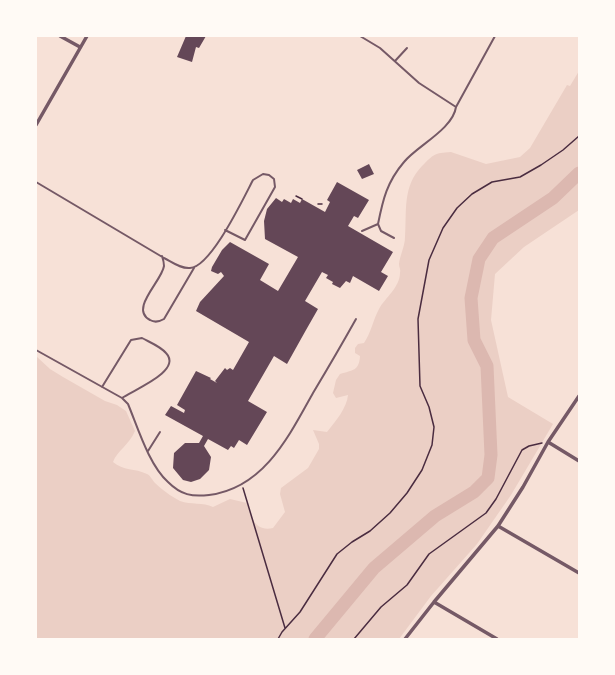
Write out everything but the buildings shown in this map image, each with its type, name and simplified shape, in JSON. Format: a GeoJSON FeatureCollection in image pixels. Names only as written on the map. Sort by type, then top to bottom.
{"type":"FeatureCollection","features":[{"type":"Feature","properties":{"kind":"street"},"geometry":{"type":"LineString","coordinates":[[60,36],[80,48]]}},
{"type":"Feature","properties":{"kind":"street"},"geometry":{"type":"LineString","coordinates":[[36,125],[85,37]]}},
{"type":"Feature","properties":{"kind":"street"},"geometry":{"type":"LineString","coordinates":[[405,639],[498,526],[523,487],[548,442],[579,396]]}},
{"type":"Feature","properties":{"kind":"street"},"geometry":{"type":"LineString","coordinates":[[548,442],[579,461]]}},
{"type":"Feature","properties":{"kind":"street"},"geometry":{"type":"LineString","coordinates":[[498,526],[579,573]]}},
{"type":"Feature","properties":{"kind":"street"},"geometry":{"type":"LineString","coordinates":[[434,602],[497,639]]}},
{"type":"Feature","properties":{"kind":"lane"},"geometry":{"type":"LineString","coordinates":[[360,36],[380,48],[419,83],[456,107]]}},
{"type":"Feature","properties":{"kind":"lane"},"geometry":{"type":"LineString","coordinates":[[394,238],[381,231],[378,224],[387,187],[404,161],[433,138],[450,120],[495,36]]}},
{"type":"Feature","properties":{"kind":"lane"},"geometry":{"type":"LineString","coordinates":[[394,61],[407,48]]}},
{"type":"Feature","properties":{"kind":"lane"},"geometry":{"type":"LineString","coordinates":[[162,256],[164,266],[143,305],[142,311],[144,316],[151,321],[159,322],[164,318],[194,268],[206,260],[253,180],[263,174],[274,179],[275,187],[245,240],[225,230]]}},
{"type":"Feature","properties":{"kind":"lane"},"geometry":{"type":"LineString","coordinates":[[36,182],[182,267],[194,268]]}},
{"type":"Feature","properties":{"kind":"lane"},"geometry":{"type":"LineString","coordinates":[[362,231],[378,224]]}},
{"type":"Feature","properties":{"kind":"lane"},"geometry":{"type":"LineString","coordinates":[[36,350],[122,398],[128,404],[157,469],[167,482],[182,493],[195,496],[214,494],[233,489],[264,468],[279,451],[356,319]]}},
{"type":"Feature","properties":{"kind":"lane"},"geometry":{"type":"LineString","coordinates":[[102,387],[131,340],[142,338],[164,351],[168,356],[169,363],[163,374],[122,398]]}},
{"type":"Feature","properties":{"kind":"lane"},"geometry":{"type":"LineString","coordinates":[[148,451],[160,432]]}},
{"type":"Feature","properties":{"kind":"path"},"geometry":{"type":"LineString","coordinates":[[278,639],[285,628],[300,612],[337,554],[352,542],[370,531],[390,513],[407,493],[422,470],[429,452],[434,427],[429,407],[420,386],[418,319],[430,260],[443,228],[457,208],[472,194],[492,182],[520,177],[563,150],[579,136]]}},
{"type":"Feature","properties":{"kind":"path"},"geometry":{"type":"LineString","coordinates":[[296,196],[302,199]]}},
{"type":"Feature","properties":{"kind":"path"},"geometry":{"type":"LineString","coordinates":[[354,639],[381,607],[407,585],[429,554],[486,512],[496,499],[522,450],[529,446],[548,442]]}},
{"type":"Feature","properties":{"kind":"path"},"geometry":{"type":"LineString","coordinates":[[242,484],[285,628]]}},
{"type":"Feature","properties":{"kind":"shaded area"},"geometry":{"type":"Polygon","coordinates":[[[579,71],[579,210],[524,247],[495,274],[491,320],[508,397],[553,424],[511,495],[477,544],[431,596],[399,639],[36,639],[36,356],[50,369],[63,377],[126,411],[135,431],[130,440],[117,454],[113,462],[117,465],[147,474],[160,488],[180,501],[213,507],[230,499],[247,503],[252,518],[258,526],[267,529],[273,528],[285,512],[280,494],[281,488],[308,468],[319,449],[319,444],[313,430],[327,432],[343,410],[348,395],[336,398],[333,393],[336,380],[340,374],[352,371],[357,367],[360,356],[355,353],[355,348],[358,344],[364,343],[379,309],[398,283],[400,272],[399,264],[405,240],[408,191],[416,174],[432,157],[441,153],[451,152],[486,164],[520,157],[530,148],[567,85],[570,86],[579,71]]]}},
{"type":"Feature","properties":{"kind":"waterway"},"geometry":{"type":"LineString","coordinates":[[315,639],[374,568],[435,516],[474,492],[488,478],[491,455],[487,366],[474,340],[471,298],[479,259],[493,238],[553,198],[579,173]]}}]}
